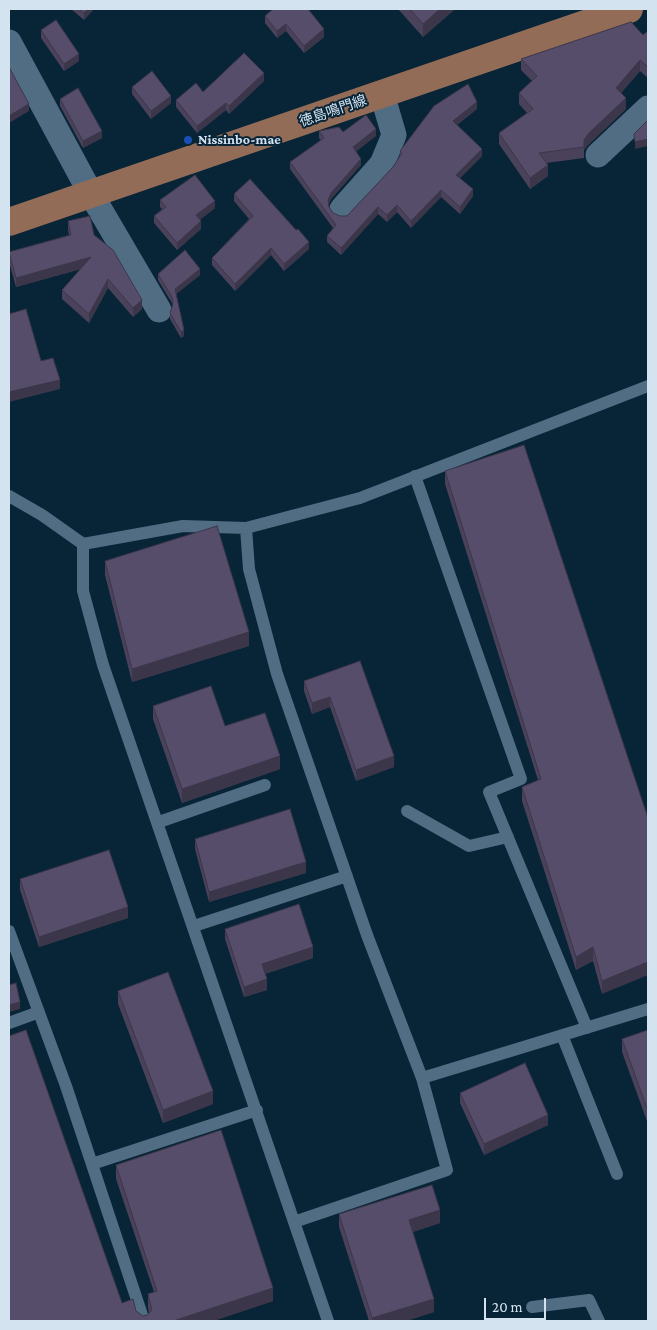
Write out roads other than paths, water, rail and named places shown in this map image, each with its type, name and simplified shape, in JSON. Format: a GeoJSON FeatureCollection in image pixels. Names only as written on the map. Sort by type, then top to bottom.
{"type":"FeatureCollection","features":[{"type":"Feature","properties":{"kind":"main road","name":"徳島鳴門線"},"geometry":{"type":"LineString","coordinates":[[9,222],[629,9]]}},
{"type":"Feature","properties":{"kind":"street"},"geometry":{"type":"LineString","coordinates":[[9,42],[91,194],[159,310]]}},
{"type":"Feature","properties":{"kind":"street"},"geometry":{"type":"LineString","coordinates":[[342,210],[382,164],[394,135],[382,94]]}},
{"type":"Feature","properties":{"kind":"street"},"geometry":{"type":"LineString","coordinates":[[598,155],[648,108]]}},
{"type":"Feature","properties":{"kind":"lane"},"geometry":{"type":"LineString","coordinates":[[9,496],[83,544],[183,526],[246,528],[360,498],[648,386]]}},
{"type":"Feature","properties":{"kind":"lane"},"geometry":{"type":"LineString","coordinates":[[415,476],[521,779],[489,792],[587,1028]]}},
{"type":"Feature","properties":{"kind":"lane"},"geometry":{"type":"LineString","coordinates":[[246,528],[249,569],[277,674],[347,876],[422,1078],[447,1170],[294,1222]]}},
{"type":"Feature","properties":{"kind":"lane"},"geometry":{"type":"LineString","coordinates":[[83,544],[83,591],[103,665],[257,1110],[326,1321]]}},
{"type":"Feature","properties":{"kind":"lane"},"geometry":{"type":"LineString","coordinates":[[158,822],[266,785]]}},
{"type":"Feature","properties":{"kind":"lane"},"geometry":{"type":"LineString","coordinates":[[407,811],[469,846],[508,838]]}},
{"type":"Feature","properties":{"kind":"lane"},"geometry":{"type":"LineString","coordinates":[[194,926],[347,876]]}},
{"type":"Feature","properties":{"kind":"lane"},"geometry":{"type":"LineString","coordinates":[[9,931],[92,1164],[144,1321]]}},
{"type":"Feature","properties":{"kind":"lane"},"geometry":{"type":"LineString","coordinates":[[422,1078],[648,1009]]}},
{"type":"Feature","properties":{"kind":"lane"},"geometry":{"type":"LineString","coordinates":[[9,1023],[39,1012]]}},
{"type":"Feature","properties":{"kind":"lane"},"geometry":{"type":"LineString","coordinates":[[562,1035],[617,1174]]}},
{"type":"Feature","properties":{"kind":"lane"},"geometry":{"type":"LineString","coordinates":[[92,1164],[257,1110]]}},
{"type":"Feature","properties":{"kind":"lane"},"geometry":{"type":"LineString","coordinates":[[532,1307],[589,1300],[599,1321]]}},
{"type":"Feature","properties":{"kind":"place","name":"Nissinbo-mae"},"geometry":{"type":"Point","coordinates":[188,140]}}]}
